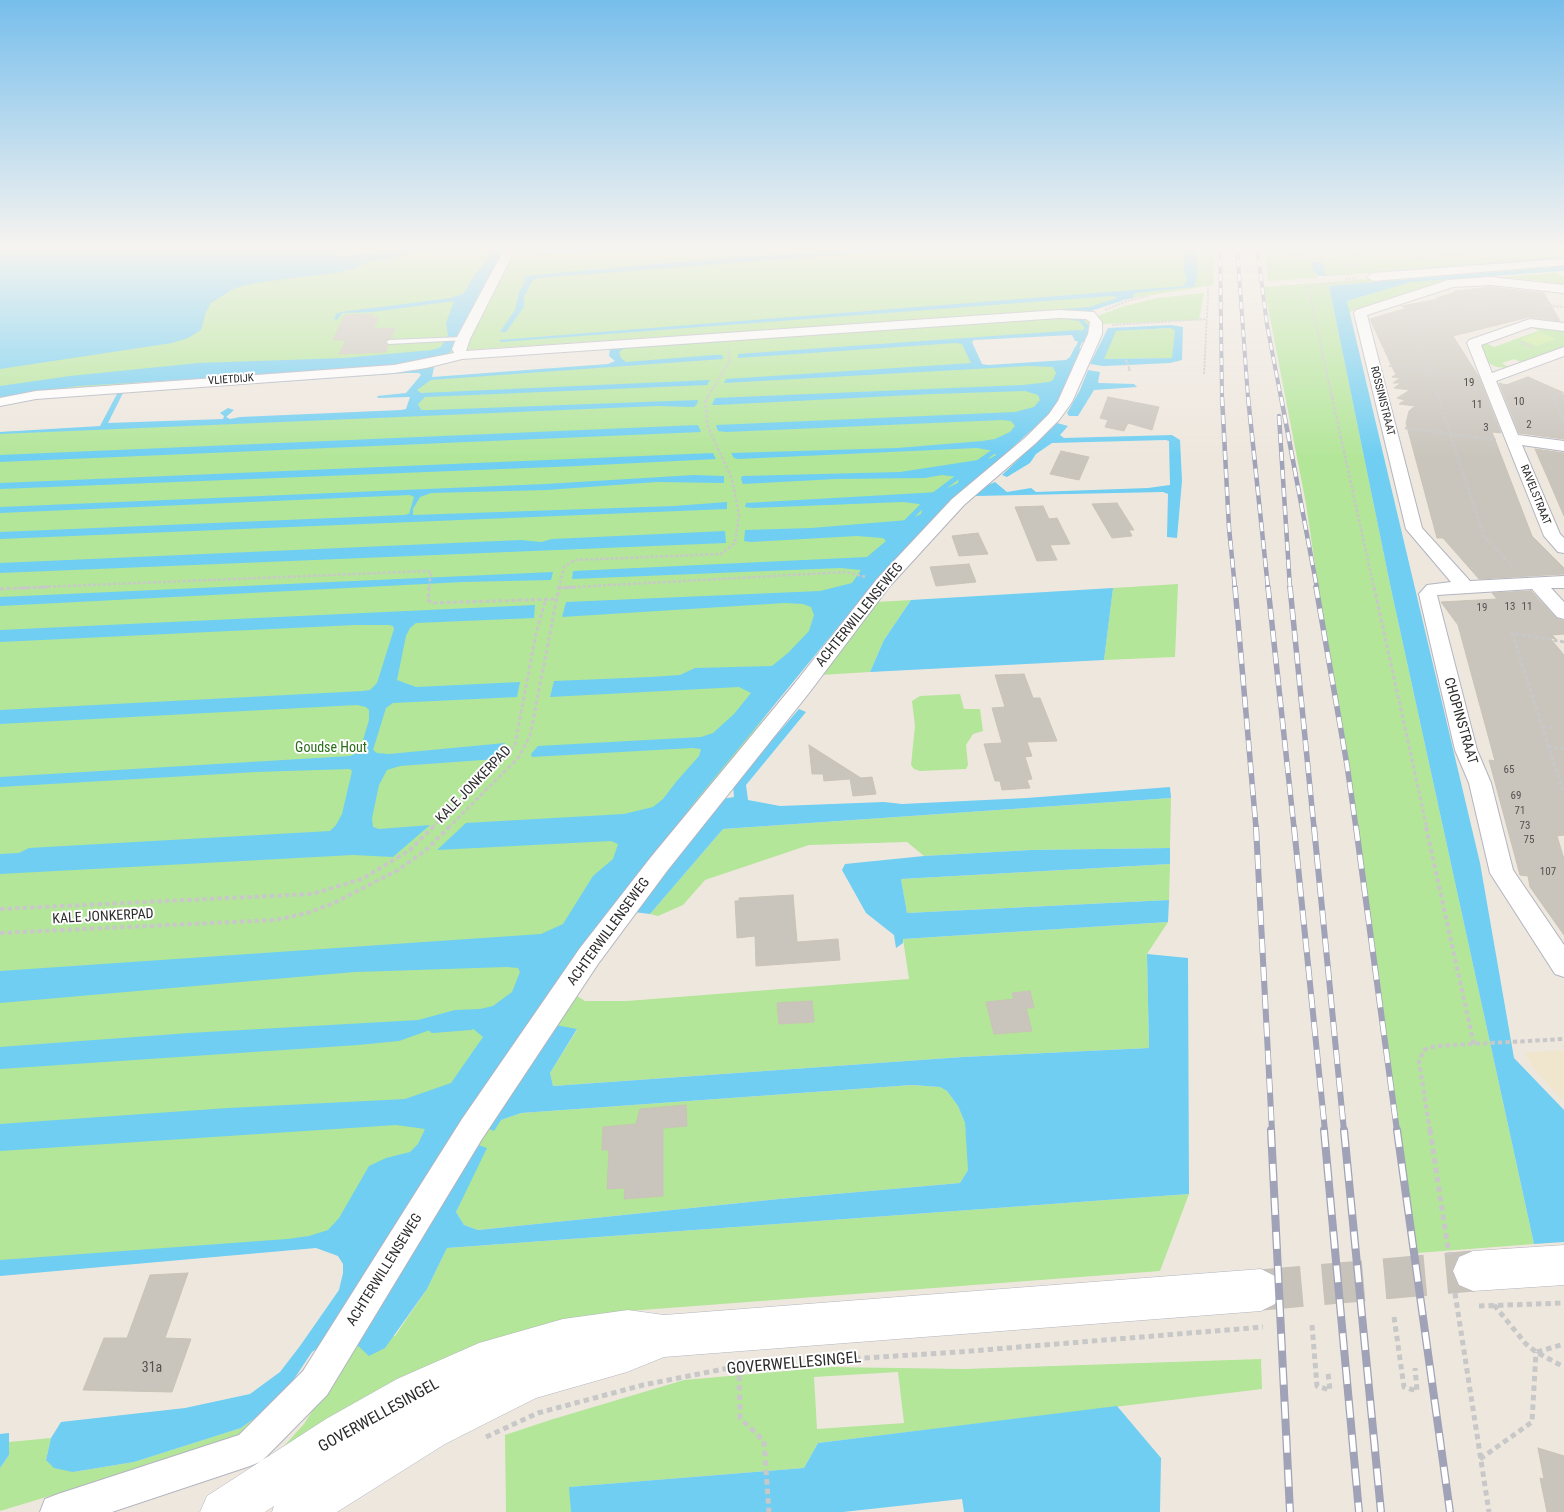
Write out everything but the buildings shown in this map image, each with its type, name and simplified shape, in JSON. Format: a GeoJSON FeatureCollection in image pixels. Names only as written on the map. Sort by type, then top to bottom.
{"type":"FeatureCollection","features":[{"type":"Feature","properties":{"kind":"main road"},"geometry":{"type":"LineString","coordinates":[[1476,1288],[1564,1264]]}},
{"type":"Feature","properties":{"kind":"main road","name":"GOVERWELLESINGEL"},"geometry":{"type":"LineString","coordinates":[[223,1512],[342,1435],[404,1398],[479,1364],[564,1340],[628,1331],[664,1336],[1262,1308]]}},
{"type":"Feature","properties":{"kind":"main road","name":"GOVERWELLESINGEL"},"geometry":{"type":"LineString","coordinates":[[295,1512],[430,1428],[530,1378],[627,1351],[664,1336]]}},
{"type":"Feature","properties":{"kind":"street"},"geometry":{"type":"LineString","coordinates":[[462,355],[459,349],[462,339],[474,317]]}},
{"type":"Feature","properties":{"kind":"street","name":"VLIETDIJK"},"geometry":{"type":"LineString","coordinates":[[0,402],[67,392],[394,369],[426,364],[462,355],[1024,317]]}},
{"type":"Feature","properties":{"kind":"street","name":"VLIETDIJK"},"geometry":{"type":"LineString","coordinates":[[1074,317],[1093,320]]}},
{"type":"Feature","properties":{"kind":"street","name":"ROSSINISTRAAT"},"geometry":{"type":"LineString","coordinates":[[1361,317],[1414,529],[1465,587]]}},
{"type":"Feature","properties":{"kind":"street","name":"ACHTERWILLENSEWEG"},"geometry":{"type":"LineString","coordinates":[[58,1512],[250,1449],[315,1384],[472,1129],[599,943],[659,864],[808,680],[883,583],[958,502],[1031,440],[1054,417],[1065,402],[1095,334],[1093,320]]}},
{"type":"Feature","properties":{"kind":"street"},"geometry":{"type":"LineString","coordinates":[[1501,333],[1530,323],[1564,327]]}},
{"type":"Feature","properties":{"kind":"street","name":"RAVELSTRAAT"},"geometry":{"type":"LineString","coordinates":[[1501,333],[1474,343],[1552,536],[1564,548]]}},
{"type":"Feature","properties":{"kind":"street"},"geometry":{"type":"LineString","coordinates":[[1487,375],[1509,372],[1558,353]]}},
{"type":"Feature","properties":{"kind":"street"},"geometry":{"type":"LineString","coordinates":[[1513,440],[1564,446]]}},
{"type":"Feature","properties":{"kind":"street","name":"CHOPINSTRAAT"},"geometry":{"type":"LineString","coordinates":[[1564,582],[1433,589],[1428,594],[1466,750],[1480,783],[1502,873],[1564,966]]}},
{"type":"Feature","properties":{"kind":"street"},"geometry":{"type":"LineString","coordinates":[[1533,584],[1564,612]]}},
{"type":"Feature","properties":{"kind":"lane"},"geometry":{"type":"LineString","coordinates":[[389,342],[462,339]]}},
{"type":"Feature","properties":{"kind":"path"},"geometry":{"type":"LineString","coordinates":[[1093,320],[1099,317]]}},
{"type":"Feature","properties":{"kind":"path"},"geometry":{"type":"LineString","coordinates":[[1315,317],[1474,1045],[1564,1039]]}},
{"type":"Feature","properties":{"kind":"path"},"geometry":{"type":"LineString","coordinates":[[1448,317],[1415,327],[1484,536],[1533,584]]}},
{"type":"Feature","properties":{"kind":"path"},"geometry":{"type":"LineString","coordinates":[[1463,317],[1472,320]]}},
{"type":"Feature","properties":{"kind":"path"},"geometry":{"type":"LineString","coordinates":[[1093,320],[1206,319],[1204,374]]}},
{"type":"Feature","properties":{"kind":"path"},"geometry":{"type":"LineString","coordinates":[[1501,333],[1558,353]]}},
{"type":"Feature","properties":{"kind":"path","name":"KALE JONKERPAD"},"geometry":{"type":"LineString","coordinates":[[0,933],[274,920],[307,914],[334,904],[398,870],[426,850],[518,758],[530,736],[558,588],[564,567],[575,560],[721,554],[734,543],[739,514],[732,479],[708,426],[705,402],[729,362],[729,338]]}},
{"type":"Feature","properties":{"kind":"path"},"geometry":{"type":"LineString","coordinates":[[1126,360],[1130,370],[1127,370]]}},
{"type":"Feature","properties":{"kind":"path"},"geometry":{"type":"LineString","coordinates":[[1373,364],[1487,375]]}},
{"type":"Feature","properties":{"kind":"path"},"geometry":{"type":"LineString","coordinates":[[1564,392],[1552,397],[1564,421]]}},
{"type":"Feature","properties":{"kind":"path"},"geometry":{"type":"LineString","coordinates":[[1389,426],[1513,440]]}},
{"type":"Feature","properties":{"kind":"path"},"geometry":{"type":"LineString","coordinates":[[0,588],[427,571],[431,572],[432,576],[428,600],[432,603],[556,599]]}},
{"type":"Feature","properties":{"kind":"path"},"geometry":{"type":"LineString","coordinates":[[558,588],[846,572],[858,574]]}},
{"type":"Feature","properties":{"kind":"path"},"geometry":{"type":"LineString","coordinates":[[0,909],[312,894],[362,879],[410,850],[515,745],[536,633],[546,599]]}},
{"type":"Feature","properties":{"kind":"path"},"geometry":{"type":"LineString","coordinates":[[1564,642],[1512,633],[1564,794]]}},
{"type":"Feature","properties":{"kind":"path"},"geometry":{"type":"LineString","coordinates":[[1542,727],[1552,728]]}},
{"type":"Feature","properties":{"kind":"path"},"geometry":{"type":"LineString","coordinates":[[1548,746],[1564,749]]}},
{"type":"Feature","properties":{"kind":"path"},"geometry":{"type":"LineString","coordinates":[[1476,1288],[1494,1305],[1526,1344],[1536,1352],[1564,1367]]}},
{"type":"Feature","properties":{"kind":"path"},"geometry":{"type":"LineString","coordinates":[[1494,1305],[1564,1303]]}},
{"type":"Feature","properties":{"kind":"path","name":"GOVERWELLESINGEL"},"geometry":{"type":"LineString","coordinates":[[477,1442],[538,1413],[643,1385],[738,1366],[959,1352],[1262,1308]]}},
{"type":"Feature","properties":{"kind":"path"},"geometry":{"type":"LineString","coordinates":[[1394,1317],[1404,1387],[1417,1391],[1415,1368]]}},
{"type":"Feature","properties":{"kind":"path"},"geometry":{"type":"LineString","coordinates":[[1312,1325],[1317,1386],[1330,1390],[1328,1373]]}},
{"type":"Feature","properties":{"kind":"path"},"geometry":{"type":"LineString","coordinates":[[1536,1352],[1564,1344]]}},
{"type":"Feature","properties":{"kind":"path"},"geometry":{"type":"LineString","coordinates":[[1480,1458],[1532,1422],[1536,1352]]}},
{"type":"Feature","properties":{"kind":"path"},"geometry":{"type":"LineString","coordinates":[[738,1366],[740,1418],[764,1441],[768,1470],[769,1512]]}},
{"type":"Feature","properties":{"kind":"shaded area"},"geometry":{"type":"Polygon","coordinates":[[[1564,1050],[1564,1102],[1535,1070],[1524,1053],[1564,1050]]]}},
{"type":"Feature","properties":{"kind":"green space"},"geometry":{"type":"Polygon","coordinates":[[[0,317],[461,317],[443,351],[0,397],[0,317]]]}},
{"type":"Feature","properties":{"kind":"green space"},"geometry":{"type":"Polygon","coordinates":[[[470,317],[961,317],[465,350],[446,355],[454,345],[470,317]]]}},
{"type":"Feature","properties":{"kind":"green space","name":"Goudse Hout"},"geometry":{"type":"Polygon","coordinates":[[[1070,317],[1080,317],[1092,321],[1089,331],[967,340],[980,367],[1065,364],[1064,381],[996,455],[860,589],[381,1232],[0,1265],[0,432],[409,413],[413,394],[424,379],[616,365],[617,348],[1070,317]]]}},
{"type":"Feature","properties":{"kind":"green space"},"geometry":{"type":"Polygon","coordinates":[[[1098,317],[1200,317],[1199,320],[1100,324],[1098,317]]]}},
{"type":"Feature","properties":{"kind":"green space"},"geometry":{"type":"Polygon","coordinates":[[[1270,317],[1335,317],[1391,589],[1534,1244],[1417,1253],[1306,504],[1270,317]]]}},
{"type":"Feature","properties":{"kind":"green space"},"geometry":{"type":"Polygon","coordinates":[[[1529,326],[1564,329],[1564,347],[1521,362],[1514,359],[1502,363],[1510,368],[1497,367],[1488,363],[1480,344],[1484,342],[1494,347],[1541,330],[1529,326]]]}},
{"type":"Feature","properties":{"kind":"green space"},"geometry":{"type":"Polygon","coordinates":[[[1175,329],[1173,358],[1103,359],[1115,331],[1175,329]]]}},
{"type":"Feature","properties":{"kind":"green space"},"geometry":{"type":"Polygon","coordinates":[[[1540,332],[1556,339],[1536,346],[1520,339],[1540,332]]]}},
{"type":"Feature","properties":{"kind":"green space"},"geometry":{"type":"Polygon","coordinates":[[[1178,584],[1175,657],[1104,660],[1113,588],[1178,584]]]}},
{"type":"Feature","properties":{"kind":"green space"},"geometry":{"type":"Polygon","coordinates":[[[911,600],[884,640],[870,672],[820,675],[877,602],[911,600]]]}},
{"type":"Feature","properties":{"kind":"green space"},"geometry":{"type":"Polygon","coordinates":[[[960,694],[964,709],[980,709],[983,731],[973,734],[966,745],[968,765],[966,769],[920,771],[914,769],[911,765],[915,726],[912,701],[920,696],[960,694]]]}},
{"type":"Feature","properties":{"kind":"green space"},"geometry":{"type":"Polygon","coordinates":[[[1171,798],[1170,848],[1031,850],[924,856],[907,842],[809,845],[705,880],[683,905],[658,916],[650,914],[723,829],[1171,798]]]}},
{"type":"Feature","properties":{"kind":"green space"},"geometry":{"type":"Polygon","coordinates":[[[1170,864],[1169,900],[907,913],[901,879],[1170,864]]]}},
{"type":"Feature","properties":{"kind":"green space"},"geometry":{"type":"Polygon","coordinates":[[[1168,922],[1147,954],[1149,1048],[963,1057],[553,1086],[550,1073],[577,1030],[550,1024],[574,994],[585,1001],[627,1001],[909,979],[903,939],[1168,922]]]}},
{"type":"Feature","properties":{"kind":"green space"},"geometry":{"type":"Polygon","coordinates":[[[912,1085],[940,1087],[947,1091],[958,1106],[965,1123],[968,1156],[968,1170],[960,1183],[779,1199],[478,1230],[464,1225],[456,1212],[467,1187],[484,1120],[501,1120],[521,1113],[912,1085]]]}},
{"type":"Feature","properties":{"kind":"green space"},"geometry":{"type":"Polygon","coordinates":[[[1189,1194],[1160,1271],[615,1312],[274,1457],[304,1424],[355,1343],[395,1336],[427,1289],[447,1248],[1189,1194]]]}},
{"type":"Feature","properties":{"kind":"green space"},"geometry":{"type":"Polygon","coordinates":[[[1261,1359],[1262,1389],[818,1443],[804,1468],[570,1487],[571,1512],[506,1512],[505,1435],[550,1420],[684,1380],[831,1367],[964,1369],[1261,1359]],[[898,1372],[814,1377],[817,1429],[904,1423],[898,1372]]]}},
{"type":"Feature","properties":{"kind":"green space"},"geometry":{"type":"Polygon","coordinates":[[[293,1399],[229,1442],[0,1511],[0,1468],[9,1455],[9,1442],[51,1438],[46,1460],[73,1472],[134,1462],[241,1428],[280,1400],[293,1399]]]}},
{"type":"Feature","properties":{"kind":"water"},"geometry":{"type":"Polygon","coordinates":[[[0,317],[205,317],[201,330],[188,338],[172,343],[0,369],[0,317]]]}},
{"type":"Feature","properties":{"kind":"water"},"geometry":{"type":"Polygon","coordinates":[[[448,317],[470,317],[451,351],[446,355],[410,363],[346,370],[78,386],[0,397],[0,386],[70,376],[198,363],[344,358],[432,350],[441,347],[448,335],[446,323],[448,317]]]}},
{"type":"Feature","properties":{"kind":"water"},"geometry":{"type":"Polygon","coordinates":[[[511,317],[517,317],[506,332],[500,332],[511,317]]]}},
{"type":"Feature","properties":{"kind":"water"},"geometry":{"type":"Polygon","coordinates":[[[796,317],[839,317],[501,342],[499,340],[796,317]]]}},
{"type":"Feature","properties":{"kind":"water"},"geometry":{"type":"Polygon","coordinates":[[[1335,317],[1351,317],[1480,863],[1514,1058],[1564,1110],[1564,1242],[1534,1244],[1391,589],[1335,317]]]}},
{"type":"Feature","properties":{"kind":"water"},"geometry":{"type":"Polygon","coordinates":[[[1171,325],[1183,327],[1182,360],[1170,363],[1128,365],[1103,366],[1090,364],[1108,328],[1171,325]],[[1170,328],[1116,331],[1104,359],[1172,358],[1175,330],[1170,328]]]}},
{"type":"Feature","properties":{"kind":"water"},"geometry":{"type":"Polygon","coordinates":[[[1078,330],[1089,331],[1084,342],[1075,341],[1072,335],[974,340],[972,342],[982,364],[988,365],[1066,360],[1070,357],[1075,347],[1082,349],[1062,395],[1048,415],[993,465],[875,582],[693,804],[539,1007],[325,1343],[312,1352],[280,1400],[241,1428],[134,1462],[73,1472],[54,1468],[46,1460],[51,1438],[61,1422],[185,1408],[250,1394],[280,1372],[300,1346],[339,1290],[343,1264],[338,1256],[316,1248],[0,1276],[0,1260],[309,1236],[328,1230],[339,1218],[369,1166],[386,1158],[410,1152],[418,1144],[425,1129],[396,1125],[0,1151],[0,1124],[228,1108],[405,1099],[451,1083],[483,1037],[471,1027],[451,1026],[430,1030],[399,1041],[358,1045],[0,1069],[0,1047],[189,1033],[418,1020],[455,1010],[480,1009],[493,1006],[512,992],[520,972],[518,968],[507,967],[355,972],[0,1003],[0,971],[541,934],[563,924],[593,876],[613,859],[618,844],[611,841],[437,850],[466,823],[624,814],[653,807],[663,799],[699,756],[701,749],[532,757],[531,754],[538,746],[701,737],[713,733],[734,714],[751,693],[739,687],[550,697],[554,681],[680,675],[695,668],[772,666],[789,652],[809,631],[814,615],[811,607],[803,604],[785,603],[562,617],[566,602],[820,591],[852,583],[861,570],[840,568],[572,579],[573,571],[867,557],[886,541],[883,538],[857,536],[750,542],[744,541],[745,530],[811,528],[908,520],[921,514],[923,506],[903,502],[752,508],[745,507],[746,503],[939,492],[958,483],[959,477],[942,475],[925,478],[836,479],[743,484],[742,476],[900,472],[991,458],[996,455],[994,451],[977,448],[738,459],[734,458],[731,453],[897,448],[982,441],[995,439],[1010,432],[1015,426],[1011,421],[726,432],[718,431],[716,425],[1015,412],[1034,407],[1040,400],[1038,395],[1025,391],[712,405],[715,398],[1023,385],[1049,382],[1053,380],[1056,373],[1053,367],[1028,366],[724,383],[726,379],[971,363],[962,344],[956,343],[738,358],[738,354],[1078,330]]]}},
{"type":"Feature","properties":{"kind":"water"},"geometry":{"type":"Polygon","coordinates":[[[717,341],[721,342],[630,348],[619,352],[621,358],[626,362],[714,355],[722,355],[723,359],[431,380],[417,390],[421,393],[710,380],[707,385],[425,397],[418,404],[421,410],[430,410],[698,400],[694,407],[657,406],[0,434],[0,432],[100,426],[118,392],[430,366],[434,367],[432,377],[608,364],[615,361],[609,356],[610,348],[717,341]],[[419,373],[123,393],[108,423],[223,419],[224,416],[220,413],[228,408],[234,410],[226,417],[230,419],[401,410],[406,409],[410,397],[378,398],[377,396],[406,393],[421,375],[419,373]]]}},
{"type":"Feature","properties":{"kind":"water"},"geometry":{"type":"Polygon","coordinates":[[[1088,370],[1100,372],[1099,383],[1134,384],[1137,387],[1094,390],[1078,416],[1069,416],[1067,413],[1080,390],[1088,370]]]}},
{"type":"Feature","properties":{"kind":"water"},"geometry":{"type":"Polygon","coordinates":[[[1057,423],[1068,426],[1060,435],[1064,438],[1172,435],[1180,440],[1182,481],[1177,538],[1167,537],[1168,494],[1163,492],[975,496],[983,487],[995,482],[1007,492],[1031,488],[1036,492],[1148,488],[1170,485],[1169,441],[1166,440],[1052,443],[1036,454],[1030,463],[1007,477],[1002,475],[1057,423]]]}},
{"type":"Feature","properties":{"kind":"water"},"geometry":{"type":"Polygon","coordinates":[[[698,425],[701,432],[0,462],[0,455],[698,425]]]}},
{"type":"Feature","properties":{"kind":"water"},"geometry":{"type":"Polygon","coordinates":[[[713,453],[716,459],[0,489],[0,483],[713,453]]]}},
{"type":"Feature","properties":{"kind":"water"},"geometry":{"type":"Polygon","coordinates":[[[694,475],[724,476],[724,483],[657,482],[547,490],[431,493],[420,497],[413,509],[413,515],[674,506],[727,502],[727,509],[0,539],[0,532],[404,515],[409,514],[414,497],[410,495],[0,513],[0,507],[545,484],[694,475]]]}},
{"type":"Feature","properties":{"kind":"water"},"geometry":{"type":"Polygon","coordinates":[[[725,531],[726,543],[0,573],[0,563],[521,540],[541,542],[552,539],[725,531]]]}},
{"type":"Feature","properties":{"kind":"water"},"geometry":{"type":"Polygon","coordinates":[[[553,572],[551,580],[463,582],[0,606],[0,597],[553,572]]]}},
{"type":"Feature","properties":{"kind":"water"},"geometry":{"type":"Polygon","coordinates":[[[1113,588],[1104,660],[870,672],[884,640],[911,600],[1113,588]]]}},
{"type":"Feature","properties":{"kind":"water"},"geometry":{"type":"Polygon","coordinates":[[[535,605],[534,618],[416,623],[410,628],[406,636],[397,680],[416,687],[520,682],[517,697],[393,703],[386,708],[373,750],[377,753],[389,754],[505,743],[496,759],[400,766],[387,770],[379,785],[372,818],[373,827],[379,829],[430,825],[393,857],[353,855],[0,874],[0,854],[19,853],[29,848],[330,831],[342,814],[352,771],[350,769],[256,772],[0,787],[0,777],[350,756],[355,754],[361,747],[369,720],[369,710],[366,707],[357,705],[0,724],[0,710],[370,690],[377,683],[394,629],[393,626],[389,625],[355,625],[0,642],[0,630],[535,605]]]}},
{"type":"Feature","properties":{"kind":"water"},"geometry":{"type":"Polygon","coordinates":[[[799,709],[806,712],[746,785],[748,800],[780,806],[884,802],[902,804],[1027,798],[1170,787],[1171,798],[723,829],[650,914],[634,912],[722,799],[734,797],[733,785],[799,709]]]}},
{"type":"Feature","properties":{"kind":"water"},"geometry":{"type":"Polygon","coordinates":[[[1170,848],[1170,864],[901,879],[907,913],[1169,900],[1168,922],[903,939],[903,943],[896,948],[894,935],[866,913],[842,870],[845,864],[924,856],[1031,850],[1170,848]]]}},
{"type":"Feature","properties":{"kind":"water"},"geometry":{"type":"Polygon","coordinates":[[[1147,954],[1188,958],[1189,1194],[447,1248],[427,1289],[385,1348],[369,1356],[355,1343],[478,1145],[487,1148],[456,1212],[464,1225],[478,1230],[779,1199],[960,1183],[968,1170],[965,1123],[958,1106],[947,1091],[940,1087],[912,1085],[521,1113],[501,1120],[494,1131],[487,1128],[550,1024],[577,1029],[550,1073],[553,1086],[963,1057],[1149,1048],[1147,954]]]}},
{"type":"Feature","properties":{"kind":"water"},"geometry":{"type":"Polygon","coordinates":[[[1117,1406],[1161,1458],[1160,1512],[964,1512],[962,1499],[843,1512],[571,1512],[569,1487],[804,1468],[818,1443],[1117,1406]]]}},
{"type":"Feature","properties":{"kind":"water"},"geometry":{"type":"Polygon","coordinates":[[[9,1433],[9,1455],[0,1468],[0,1434],[9,1433]]]}},
{"type":"Feature","properties":{"kind":"waterway"},"geometry":{"type":"LineString","coordinates":[[1071,318],[1080,319],[1087,327],[1074,355]]}},
{"type":"Feature","properties":{"kind":"waterway"},"geometry":{"type":"LineString","coordinates":[[976,464],[1000,447]]}},
{"type":"Feature","properties":{"kind":"waterway"},"geometry":{"type":"LineString","coordinates":[[903,525],[931,497],[963,473]]}},
{"type":"Feature","properties":{"kind":"waterway"},"geometry":{"type":"LineString","coordinates":[[433,1029],[470,1026]]}},
{"type":"Feature","properties":{"kind":"tunnel"},"geometry":{"type":"LineString","coordinates":[[1261,1290],[1473,1271]]}},
{"type":"Feature","properties":{"kind":"railway"},"geometry":{"type":"LineString","coordinates":[[1221,317],[1222,398]]}},
{"type":"Feature","properties":{"kind":"railway"},"geometry":{"type":"LineString","coordinates":[[1242,317],[1248,398]]}},
{"type":"Feature","properties":{"kind":"railway"},"geometry":{"type":"LineString","coordinates":[[1266,317],[1281,398]]}},
{"type":"Feature","properties":{"kind":"railway"},"geometry":{"type":"LineString","coordinates":[[1222,397],[1229,528],[1235,588]]}},
{"type":"Feature","properties":{"kind":"railway"},"geometry":{"type":"LineString","coordinates":[[1248,397],[1268,588]]}},
{"type":"Feature","properties":{"kind":"railway"},"geometry":{"type":"LineString","coordinates":[[1281,397],[1317,588]]}},
{"type":"Feature","properties":{"kind":"railway"},"geometry":{"type":"LineString","coordinates":[[1279,416],[1290,588]]}},
{"type":"Feature","properties":{"kind":"railway"},"geometry":{"type":"LineString","coordinates":[[1235,587],[1256,828]]}},
{"type":"Feature","properties":{"kind":"railway"},"geometry":{"type":"LineString","coordinates":[[1268,587],[1294,828]]}},
{"type":"Feature","properties":{"kind":"railway"},"geometry":{"type":"LineString","coordinates":[[1290,587],[1314,828]]}},
{"type":"Feature","properties":{"kind":"railway"},"geometry":{"type":"LineString","coordinates":[[1316,587],[1356,828]]}},
{"type":"Feature","properties":{"kind":"railway"},"geometry":{"type":"LineString","coordinates":[[1256,827],[1272,1131]]}},
{"type":"Feature","properties":{"kind":"railway"},"geometry":{"type":"LineString","coordinates":[[1294,827],[1325,1131]]}},
{"type":"Feature","properties":{"kind":"railway"},"geometry":{"type":"LineString","coordinates":[[1314,827],[1344,1131]]}},
{"type":"Feature","properties":{"kind":"railway"},"geometry":{"type":"LineString","coordinates":[[1356,827],[1397,1131]]}},
{"type":"Feature","properties":{"kind":"railway"},"geometry":{"type":"LineString","coordinates":[[1271,1130],[1290,1512]]}},
{"type":"Feature","properties":{"kind":"railway"},"geometry":{"type":"LineString","coordinates":[[1324,1130],[1359,1512]]}},
{"type":"Feature","properties":{"kind":"railway"},"geometry":{"type":"LineString","coordinates":[[1344,1130],[1381,1512]]}},
{"type":"Feature","properties":{"kind":"railway"},"geometry":{"type":"LineString","coordinates":[[1397,1130],[1450,1512]]}}]}
